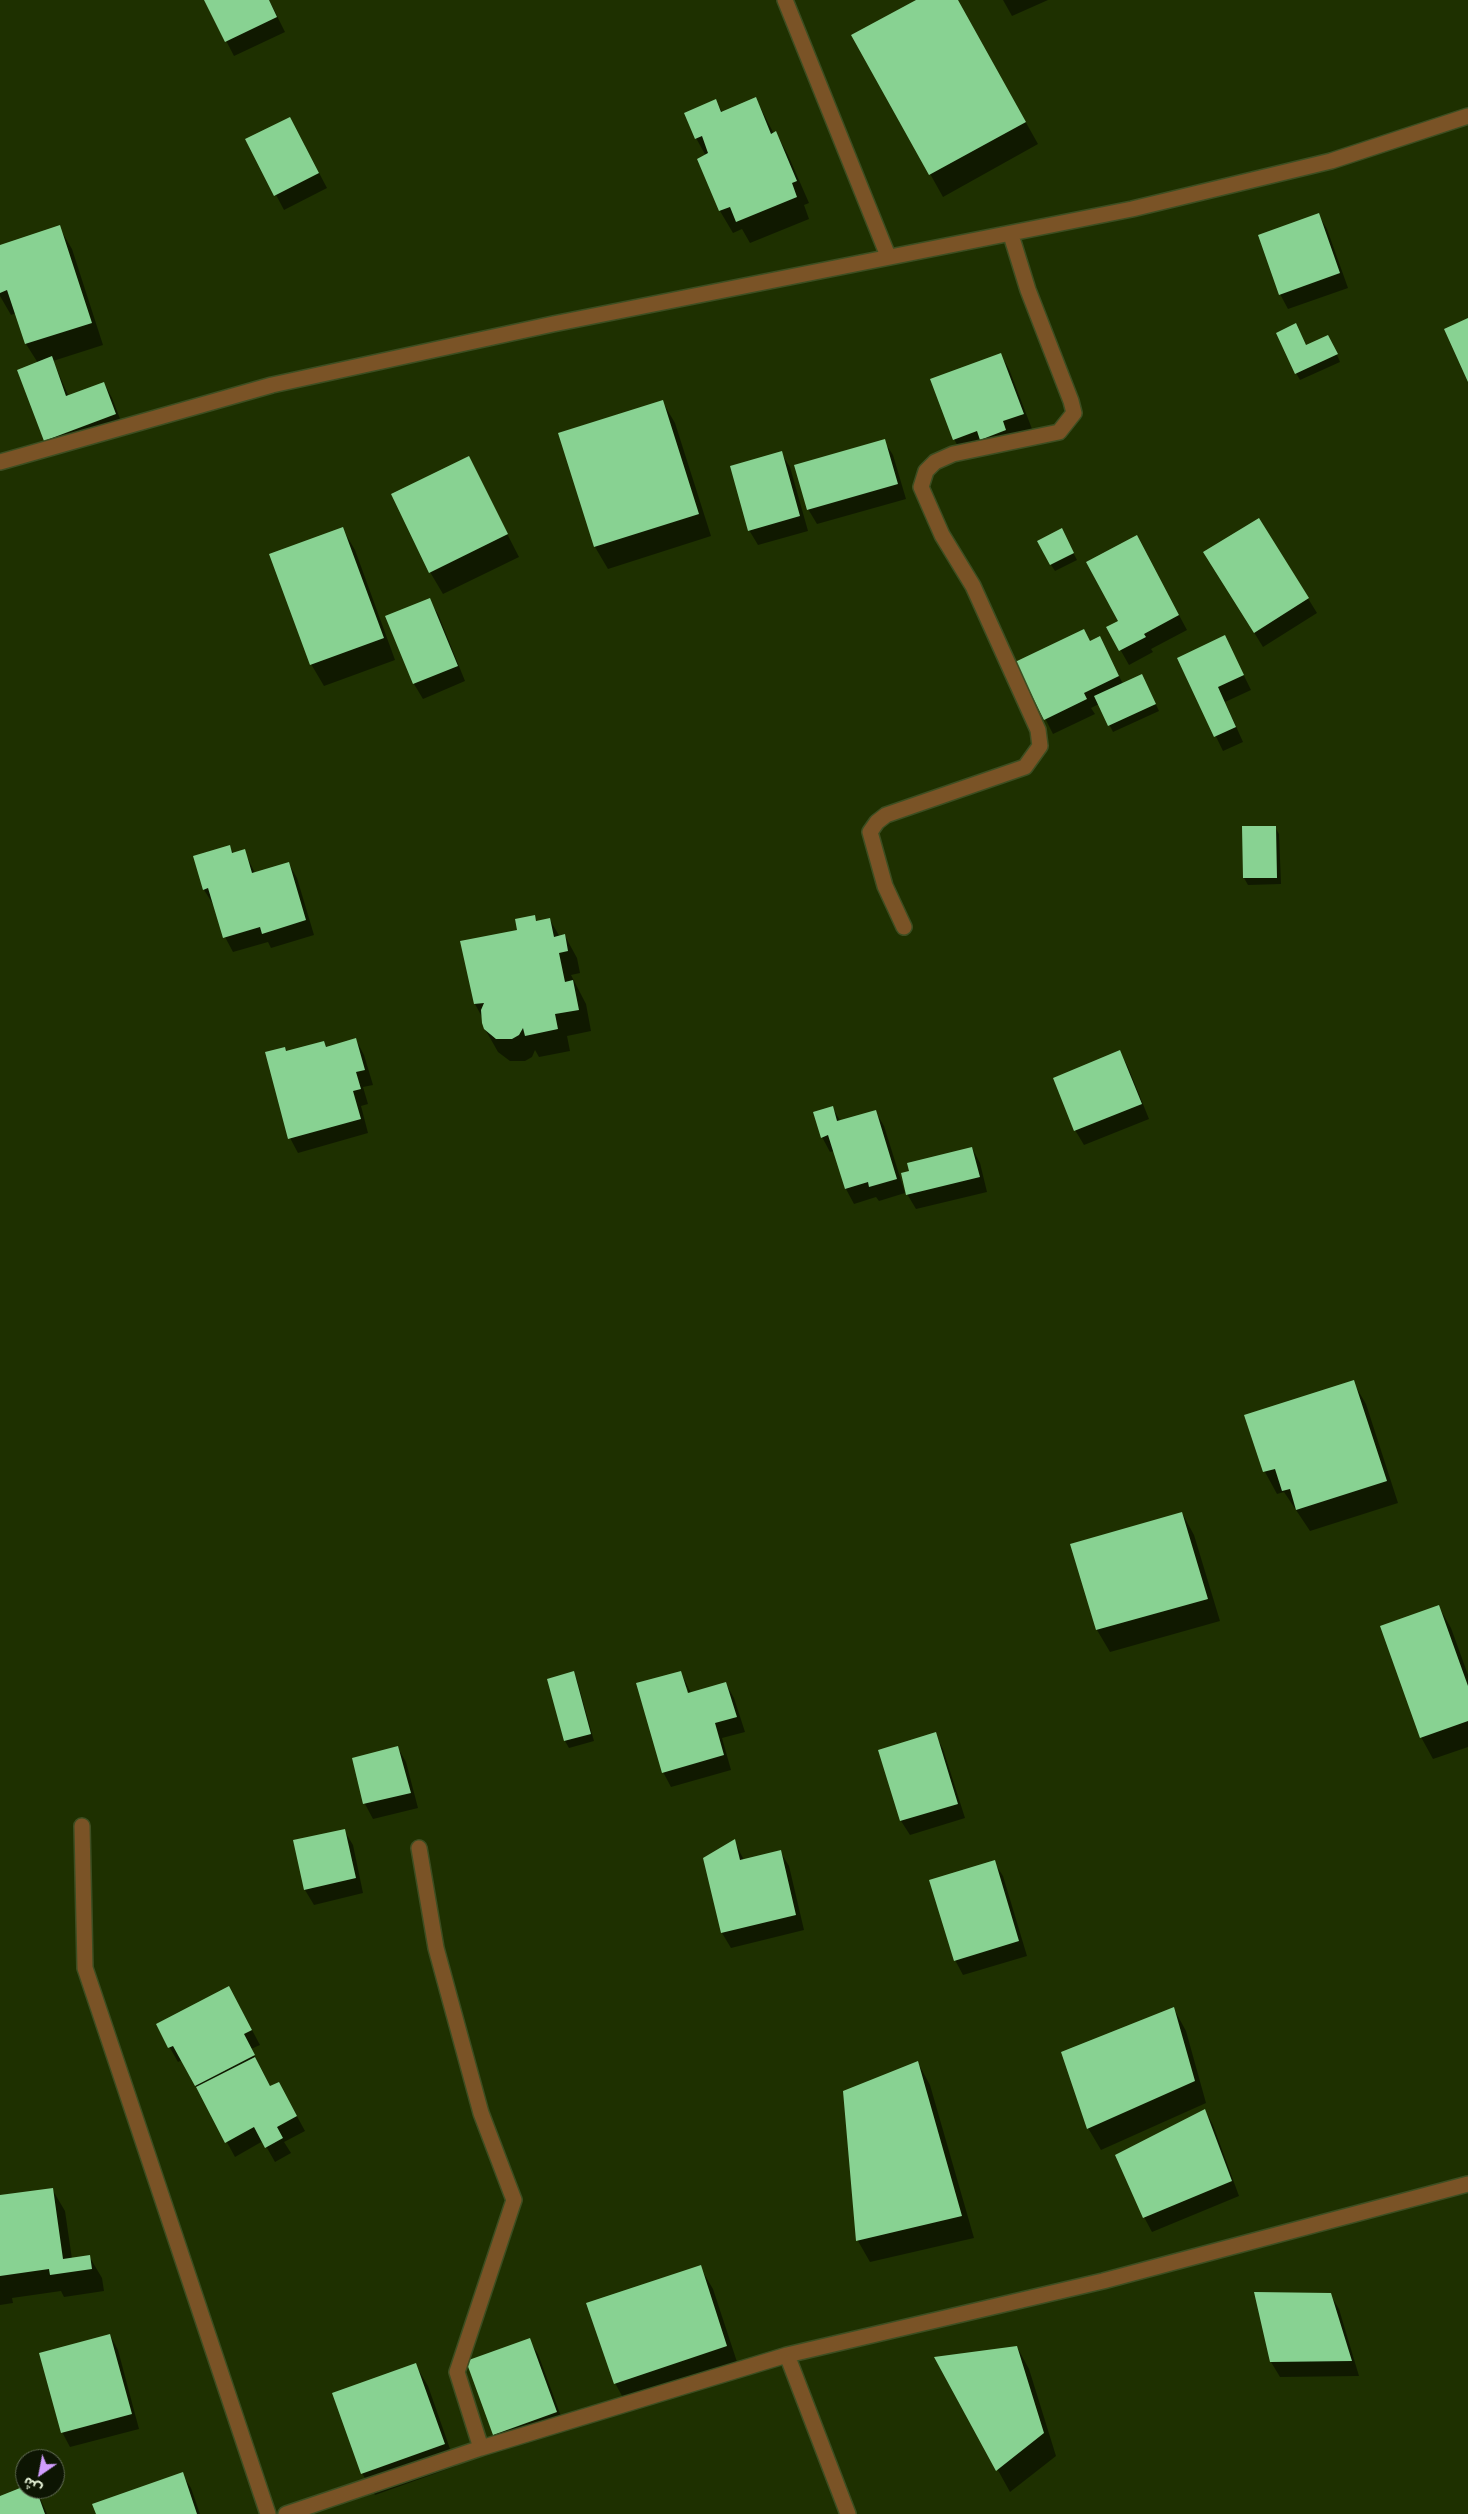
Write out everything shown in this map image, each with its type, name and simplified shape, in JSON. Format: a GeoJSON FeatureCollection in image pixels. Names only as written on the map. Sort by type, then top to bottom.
{"type":"FeatureCollection","features":[{"type":"Feature","properties":{"kind":"street"},"geometry":{"type":"LineString","coordinates":[[785,0],[888,256]]}},
{"type":"Feature","properties":{"kind":"street"},"geometry":{"type":"LineString","coordinates":[[0,462],[272,385],[553,324],[888,256],[1011,235],[1132,210],[1331,161],[1468,116]]}},
{"type":"Feature","properties":{"kind":"street"},"geometry":{"type":"LineString","coordinates":[[904,927],[885,886],[870,832],[877,822],[895,812],[1025,766],[1040,746],[1038,730],[973,586],[942,535],[921,488],[926,472],[935,462],[953,454],[1059,432],[1074,413],[1072,401],[1028,290],[1011,235]]}},
{"type":"Feature","properties":{"kind":"street"},"geometry":{"type":"LineString","coordinates":[[82,1826],[85,1968],[268,2514]]}},
{"type":"Feature","properties":{"kind":"street"},"geometry":{"type":"LineString","coordinates":[[419,1848],[436,1948],[443,1976],[481,2113],[514,2200],[456,2372],[481,2448]]}},
{"type":"Feature","properties":{"kind":"street"},"geometry":{"type":"LineString","coordinates":[[286,2514],[481,2448],[787,2355],[1103,2281],[1468,2184]]}},
{"type":"Feature","properties":{"kind":"street"},"geometry":{"type":"LineString","coordinates":[[787,2355],[848,2514]]}},
{"type":"Feature","properties":{"kind":"building"},"geometry":{"type":"Polygon","coordinates":[[[204,0],[269,0],[277,17],[225,42],[204,0]]]}},
{"type":"Feature","properties":{"kind":"building"},"geometry":{"type":"Polygon","coordinates":[[[916,0],[958,0],[1026,122],[929,175],[851,35],[916,0]]]}},
{"type":"Feature","properties":{"kind":"building"},"geometry":{"type":"Polygon","coordinates":[[[756,97],[771,134],[776,131],[797,181],[792,183],[797,197],[736,222],[730,207],[719,211],[697,159],[708,153],[702,136],[695,139],[684,113],[716,99],[721,112],[756,97]]]}},
{"type":"Feature","properties":{"kind":"building"},"geometry":{"type":"Polygon","coordinates":[[[290,117],[319,173],[274,196],[245,139],[290,117]]]}},
{"type":"Feature","properties":{"kind":"building"},"geometry":{"type":"Polygon","coordinates":[[[1319,213],[1340,273],[1279,295],[1258,235],[1319,213]]]}},
{"type":"Feature","properties":{"kind":"building"},"geometry":{"type":"Polygon","coordinates":[[[60,225],[92,323],[25,344],[7,290],[0,293],[0,245],[60,225]]]}},
{"type":"Feature","properties":{"kind":"building"},"geometry":{"type":"Polygon","coordinates":[[[1468,318],[1468,382],[1444,329],[1468,318]]]}},
{"type":"Feature","properties":{"kind":"building"},"geometry":{"type":"Polygon","coordinates":[[[1296,323],[1306,345],[1328,335],[1338,354],[1295,374],[1276,333],[1296,323]]]}},
{"type":"Feature","properties":{"kind":"building"},"geometry":{"type":"Polygon","coordinates":[[[1001,353],[1024,414],[1003,421],[1006,430],[980,440],[977,431],[953,440],[930,379],[1001,353]]]}},
{"type":"Feature","properties":{"kind":"building"},"geometry":{"type":"Polygon","coordinates":[[[52,356],[66,396],[104,382],[116,414],[44,441],[17,370],[52,356]]]}},
{"type":"Feature","properties":{"kind":"building"},"geometry":{"type":"Polygon","coordinates":[[[663,400],[699,514],[594,547],[558,433],[663,400]]]}},
{"type":"Feature","properties":{"kind":"building"},"geometry":{"type":"Polygon","coordinates":[[[885,439],[898,484],[807,510],[794,465],[885,439]]]}},
{"type":"Feature","properties":{"kind":"building"},"geometry":{"type":"Polygon","coordinates":[[[782,451],[800,516],[748,531],[730,466],[782,451]]]}},
{"type":"Feature","properties":{"kind":"building"},"geometry":{"type":"Polygon","coordinates":[[[469,456],[508,534],[429,573],[391,494],[469,456]]]}},
{"type":"Feature","properties":{"kind":"building"},"geometry":{"type":"Polygon","coordinates":[[[1259,518],[1309,598],[1254,633],[1203,552],[1259,518]]]}},
{"type":"Feature","properties":{"kind":"building"},"geometry":{"type":"Polygon","coordinates":[[[343,527],[384,638],[310,665],[269,554],[343,527]]]}},
{"type":"Feature","properties":{"kind":"building"},"geometry":{"type":"Polygon","coordinates":[[[1062,528],[1074,553],[1050,565],[1037,541],[1062,528]]]}},
{"type":"Feature","properties":{"kind":"building"},"geometry":{"type":"Polygon","coordinates":[[[1137,535],[1179,615],[1144,634],[1146,637],[1119,651],[1106,627],[1118,621],[1086,562],[1137,535]]]}},
{"type":"Feature","properties":{"kind":"building"},"geometry":{"type":"Polygon","coordinates":[[[430,598],[458,666],[413,684],[385,616],[430,598]]]}},
{"type":"Feature","properties":{"kind":"building"},"geometry":{"type":"Polygon","coordinates":[[[1084,629],[1090,641],[1100,636],[1119,676],[1084,693],[1087,699],[1044,720],[1015,662],[1084,629]]]}},
{"type":"Feature","properties":{"kind":"building"},"geometry":{"type":"Polygon","coordinates":[[[1225,635],[1244,675],[1218,687],[1236,727],[1214,737],[1177,658],[1225,635]]]}},
{"type":"Feature","properties":{"kind":"building"},"geometry":{"type":"Polygon","coordinates":[[[1142,674],[1156,704],[1108,726],[1094,696],[1142,674]]]}},
{"type":"Feature","properties":{"kind":"building"},"geometry":{"type":"Polygon","coordinates":[[[1242,826],[1276,826],[1277,878],[1243,878],[1242,826]]]}},
{"type":"Feature","properties":{"kind":"building"},"geometry":{"type":"Polygon","coordinates":[[[230,845],[232,853],[245,849],[252,873],[289,862],[306,920],[262,934],[260,927],[223,938],[208,888],[203,890],[193,856],[230,845]]]}},
{"type":"Feature","properties":{"kind":"building"},"geometry":{"type":"Polygon","coordinates":[[[535,915],[536,921],[550,918],[554,937],[565,934],[568,951],[559,953],[565,982],[573,980],[579,1010],[555,1014],[558,1029],[525,1036],[523,1028],[519,1035],[512,1039],[496,1039],[484,1029],[482,1023],[481,1010],[484,1003],[474,1004],[460,941],[517,930],[515,919],[535,915]]]}},
{"type":"Feature","properties":{"kind":"building"},"geometry":{"type":"Polygon","coordinates":[[[356,1038],[365,1070],[356,1072],[361,1089],[353,1091],[361,1119],[288,1139],[265,1052],[285,1047],[286,1051],[324,1041],[326,1047],[356,1038]]]}},
{"type":"Feature","properties":{"kind":"building"},"geometry":{"type":"Polygon","coordinates":[[[1120,1050],[1142,1104],[1074,1131],[1053,1078],[1120,1050]]]}},
{"type":"Feature","properties":{"kind":"building"},"geometry":{"type":"Polygon","coordinates":[[[833,1106],[837,1121],[876,1110],[897,1179],[869,1187],[868,1182],[845,1189],[828,1135],[821,1138],[813,1112],[833,1106]]]}},
{"type":"Feature","properties":{"kind":"building"},"geometry":{"type":"Polygon","coordinates":[[[972,1147],[980,1177],[906,1195],[901,1173],[909,1171],[907,1163],[972,1147]]]}},
{"type":"Feature","properties":{"kind":"building"},"geometry":{"type":"Polygon","coordinates":[[[1354,1380],[1387,1481],[1296,1510],[1290,1489],[1282,1491],[1275,1469],[1263,1472],[1244,1415],[1354,1380]]]}},
{"type":"Feature","properties":{"kind":"building"},"geometry":{"type":"Polygon","coordinates":[[[1182,1512],[1208,1599],[1096,1630],[1070,1544],[1182,1512]]]}},
{"type":"Feature","properties":{"kind":"building"},"geometry":{"type":"Polygon","coordinates":[[[1439,1605],[1468,1686],[1468,1721],[1420,1738],[1380,1626],[1439,1605]]]}},
{"type":"Feature","properties":{"kind":"building"},"geometry":{"type":"Polygon","coordinates":[[[574,1671],[591,1734],[564,1741],[547,1679],[574,1671]]]}},
{"type":"Feature","properties":{"kind":"building"},"geometry":{"type":"Polygon","coordinates":[[[681,1671],[688,1693],[726,1682],[737,1717],[715,1723],[724,1755],[662,1773],[636,1683],[681,1671]]]}},
{"type":"Feature","properties":{"kind":"building"},"geometry":{"type":"Polygon","coordinates":[[[936,1732],[958,1804],[900,1821],[878,1750],[936,1732]]]}},
{"type":"Feature","properties":{"kind":"building"},"geometry":{"type":"Polygon","coordinates":[[[398,1746],[411,1793],[363,1804],[352,1758],[398,1746]]]}},
{"type":"Feature","properties":{"kind":"building"},"geometry":{"type":"Polygon","coordinates":[[[345,1829],[356,1878],[304,1890],[293,1840],[345,1829]]]}},
{"type":"Feature","properties":{"kind":"building"},"geometry":{"type":"Polygon","coordinates":[[[735,1839],[740,1860],[781,1850],[796,1915],[721,1933],[703,1858],[735,1839]]]}},
{"type":"Feature","properties":{"kind":"building"},"geometry":{"type":"Polygon","coordinates":[[[995,1860],[1019,1941],[954,1961],[929,1880],[995,1860]]]}},
{"type":"Feature","properties":{"kind":"building"},"geometry":{"type":"Polygon","coordinates":[[[229,1986],[252,2030],[244,2034],[255,2055],[195,2086],[173,2046],[168,2048],[156,2024],[229,1986]]]}},
{"type":"Feature","properties":{"kind":"building"},"geometry":{"type":"Polygon","coordinates":[[[1174,2007],[1195,2081],[1087,2129],[1061,2052],[1174,2007]]]}},
{"type":"Feature","properties":{"kind":"building"},"geometry":{"type":"Polygon","coordinates":[[[255,2057],[270,2086],[279,2082],[297,2116],[277,2127],[283,2138],[265,2148],[254,2127],[225,2143],[196,2087],[255,2057]]]}},
{"type":"Feature","properties":{"kind":"building"},"geometry":{"type":"Polygon","coordinates":[[[918,2061],[962,2216],[856,2241],[843,2091],[918,2061]]]}},
{"type":"Feature","properties":{"kind":"building"},"geometry":{"type":"Polygon","coordinates":[[[1205,2109],[1232,2181],[1143,2218],[1115,2155],[1205,2109]]]}},
{"type":"Feature","properties":{"kind":"building"},"geometry":{"type":"Polygon","coordinates":[[[53,2188],[63,2259],[90,2255],[92,2269],[50,2275],[49,2269],[0,2276],[0,2195],[53,2188]]]}},
{"type":"Feature","properties":{"kind":"building"},"geometry":{"type":"Polygon","coordinates":[[[701,2265],[727,2346],[614,2384],[586,2303],[701,2265]]]}},
{"type":"Feature","properties":{"kind":"building"},"geometry":{"type":"Polygon","coordinates":[[[1254,2292],[1331,2293],[1352,2361],[1270,2362],[1254,2292]]]}},
{"type":"Feature","properties":{"kind":"building"},"geometry":{"type":"Polygon","coordinates":[[[110,2334],[132,2414],[61,2433],[39,2353],[110,2334]]]}},
{"type":"Feature","properties":{"kind":"building"},"geometry":{"type":"Polygon","coordinates":[[[530,2338],[557,2412],[493,2435],[466,2361],[530,2338]]]}},
{"type":"Feature","properties":{"kind":"building"},"geometry":{"type":"Polygon","coordinates":[[[1017,2346],[1044,2433],[996,2471],[934,2357],[1017,2346]]]}},
{"type":"Feature","properties":{"kind":"building"},"geometry":{"type":"Polygon","coordinates":[[[416,2363],[445,2444],[361,2474],[332,2393],[416,2363]]]}},
{"type":"Feature","properties":{"kind":"building"},"geometry":{"type":"Polygon","coordinates":[[[183,2472],[197,2514],[96,2514],[92,2504],[183,2472]]]}},
{"type":"Feature","properties":{"kind":"building"},"geometry":{"type":"Polygon","coordinates":[[[15,2490],[15,2499],[40,2499],[45,2514],[0,2514],[0,2496],[15,2490]]]}}]}
